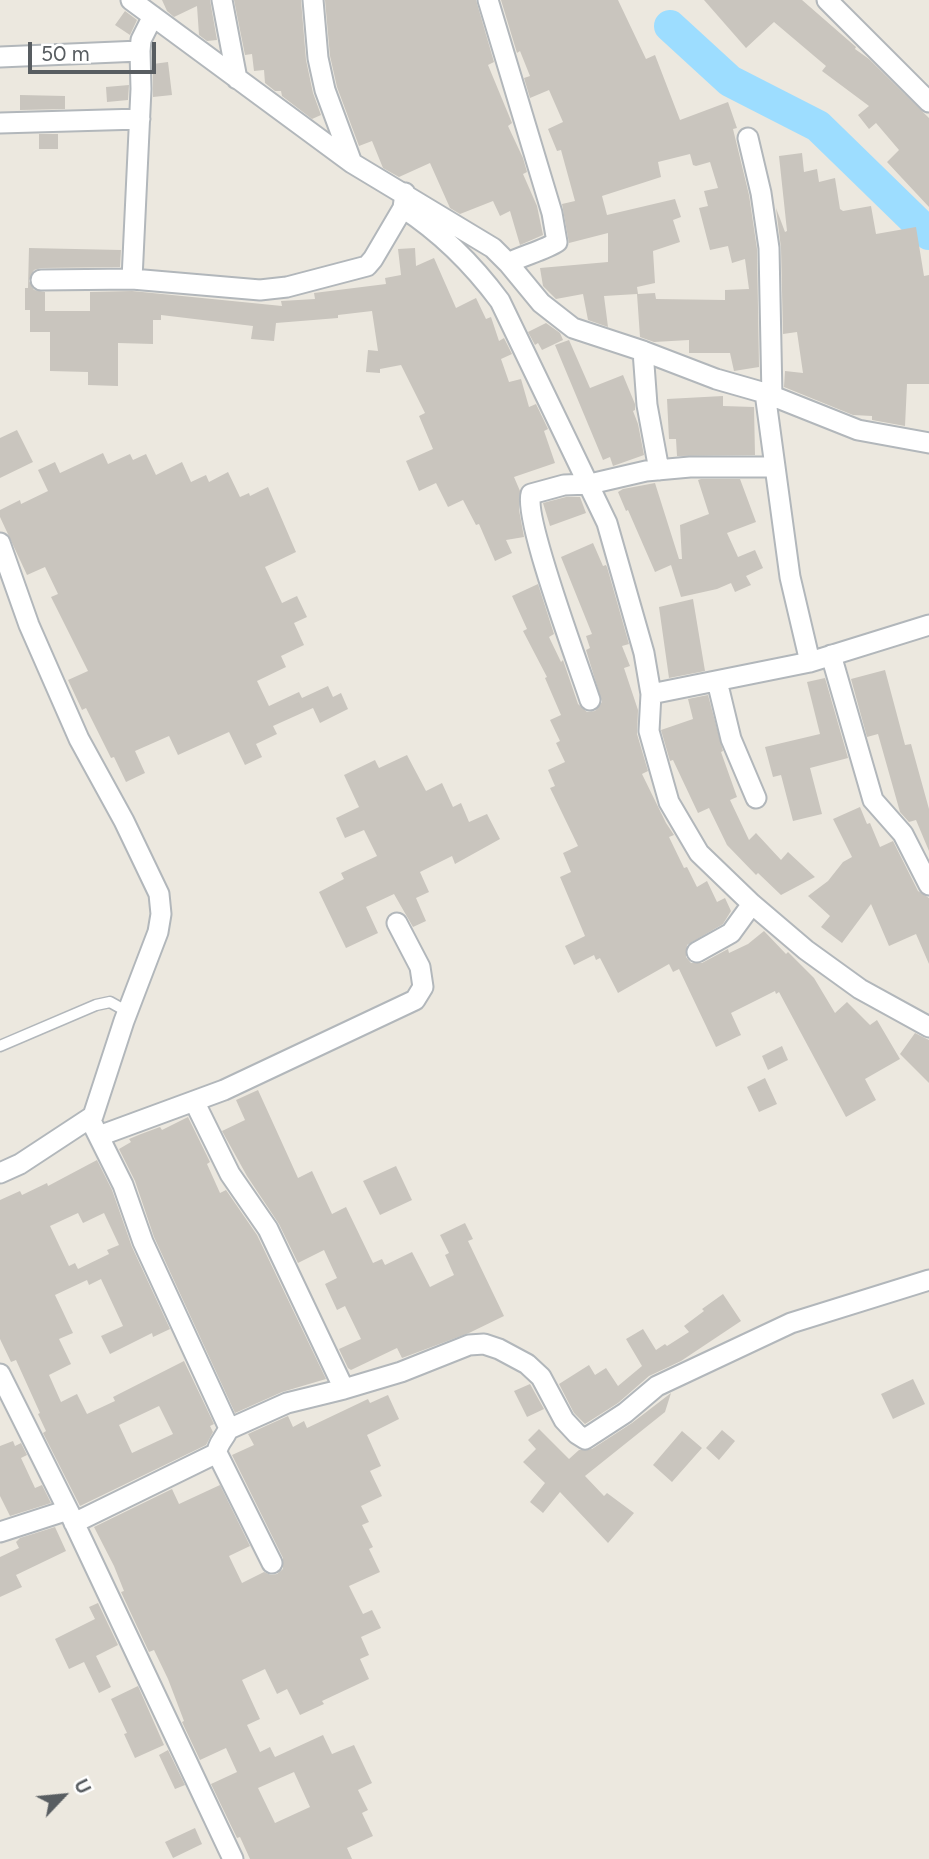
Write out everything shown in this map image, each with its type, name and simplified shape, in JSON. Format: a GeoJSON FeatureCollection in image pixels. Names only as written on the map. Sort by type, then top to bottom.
{"type":"FeatureCollection","features":[{"type":"Feature","properties":{"kind":"street"},"geometry":{"type":"LineString","coordinates":[[131,0],[404,201],[484,280],[500,301],[607,523],[644,653],[651,694],[649,731],[669,802],[699,853],[752,904],[806,950],[860,989],[927,1022]]}},
{"type":"Feature","properties":{"kind":"street"},"geometry":{"type":"LineString","coordinates":[[222,0],[237,79]]}},
{"type":"Feature","properties":{"kind":"street"},"geometry":{"type":"LineString","coordinates":[[313,0],[318,58],[325,90],[352,163]]}},
{"type":"Feature","properties":{"kind":"street"},"geometry":{"type":"LineString","coordinates":[[488,0],[552,213],[557,242],[551,247],[533,251],[508,262]]}},
{"type":"Feature","properties":{"kind":"street"},"geometry":{"type":"LineString","coordinates":[[827,0],[929,102]]}},
{"type":"Feature","properties":{"kind":"street"},"geometry":{"type":"LineString","coordinates":[[132,279],[140,51],[141,40],[153,16]]}},
{"type":"Feature","properties":{"kind":"street"},"geometry":{"type":"LineString","coordinates":[[0,57],[140,51]]}},
{"type":"Feature","properties":{"kind":"street"},"geometry":{"type":"LineString","coordinates":[[0,123],[139,119]]}},
{"type":"Feature","properties":{"kind":"street"},"geometry":{"type":"LineString","coordinates":[[748,138],[761,193],[769,248],[769,395],[775,467],[790,577],[810,662]]}},
{"type":"Feature","properties":{"kind":"street"},"geometry":{"type":"LineString","coordinates":[[41,280],[132,279],[260,290],[287,287],[350,272],[371,263],[404,201]]}},
{"type":"Feature","properties":{"kind":"street"},"geometry":{"type":"LineString","coordinates":[[404,201],[461,228],[493,248],[541,303],[573,328],[769,395],[858,430],[929,443]]}},
{"type":"Feature","properties":{"kind":"street"},"geometry":{"type":"LineString","coordinates":[[460,257],[461,228]]}},
{"type":"Feature","properties":{"kind":"street"},"geometry":{"type":"LineString","coordinates":[[643,351],[648,405],[659,470]]}},
{"type":"Feature","properties":{"kind":"street"},"geometry":{"type":"LineString","coordinates":[[590,700],[538,546],[529,500],[534,492],[659,470],[690,467],[775,467]]}},
{"type":"Feature","properties":{"kind":"street"},"geometry":{"type":"LineString","coordinates":[[0,543],[29,625],[79,739],[124,821],[159,894],[161,914],[158,932],[128,1012],[96,1112],[94,1128],[123,1185],[144,1242],[229,1429]]}},
{"type":"Feature","properties":{"kind":"street"},"geometry":{"type":"LineString","coordinates":[[651,694],[810,662],[929,625]]}},
{"type":"Feature","properties":{"kind":"street"},"geometry":{"type":"LineString","coordinates":[[831,655],[873,800],[911,847],[922,855],[929,885]]}},
{"type":"Feature","properties":{"kind":"street"},"geometry":{"type":"LineString","coordinates":[[718,681],[731,739],[756,798]]}},
{"type":"Feature","properties":{"kind":"street"},"geometry":{"type":"LineString","coordinates":[[696,952],[731,933],[752,904]]}},
{"type":"Feature","properties":{"kind":"street"},"geometry":{"type":"LineString","coordinates":[[0,1173],[94,1128],[194,1101],[224,1090],[415,1000],[423,986],[420,967],[397,923]]}},
{"type":"Feature","properties":{"kind":"street"},"geometry":{"type":"LineString","coordinates":[[194,1101],[230,1174],[268,1229],[344,1389]]}},
{"type":"Feature","properties":{"kind":"street"},"geometry":{"type":"LineString","coordinates":[[272,1563],[217,1453],[217,1448],[229,1429],[287,1402],[344,1389],[469,1345],[484,1344],[527,1364],[541,1377],[564,1420],[585,1439],[625,1413],[657,1386],[791,1323],[929,1280]]}},
{"type":"Feature","properties":{"kind":"street"},"geometry":{"type":"LineString","coordinates":[[0,1374],[71,1516],[233,1859]]}},
{"type":"Feature","properties":{"kind":"street"},"geometry":{"type":"LineString","coordinates":[[0,1532],[71,1516],[217,1453]]}},
{"type":"Feature","properties":{"kind":"lane"},"geometry":{"type":"LineString","coordinates":[[0,1046],[96,1005],[110,1002],[128,1012]]}},
{"type":"Feature","properties":{"kind":"building"},"geometry":{"type":"Polygon","coordinates":[[[162,0],[210,0],[217,40],[207,41],[199,35],[197,6],[174,17],[167,11],[162,0]]]}},
{"type":"Feature","properties":{"kind":"building"},"geometry":{"type":"Polygon","coordinates":[[[234,0],[301,0],[306,60],[321,115],[312,119],[282,96],[281,91],[275,91],[265,83],[264,70],[254,71],[252,54],[245,55],[234,0]]]}},
{"type":"Feature","properties":{"kind":"building"},"geometry":{"type":"Polygon","coordinates":[[[325,0],[476,0],[494,62],[488,65],[512,123],[508,126],[523,158],[527,172],[523,174],[537,206],[543,235],[520,245],[510,211],[500,216],[493,201],[460,214],[450,208],[430,163],[399,177],[383,168],[372,141],[359,146],[337,87],[330,56],[325,0]]]}},
{"type":"Feature","properties":{"kind":"building"},"geometry":{"type":"Polygon","coordinates":[[[501,0],[618,0],[646,59],[655,55],[680,120],[728,102],[737,128],[733,129],[749,195],[757,249],[759,367],[734,371],[730,353],[689,353],[689,340],[654,342],[640,337],[637,294],[604,296],[608,327],[588,320],[583,294],[556,299],[543,286],[540,268],[608,262],[608,233],[569,243],[562,204],[575,201],[561,150],[557,151],[548,129],[563,122],[549,90],[530,98],[524,78],[530,76],[520,51],[517,53],[501,0]],[[690,154],[658,162],[661,177],[602,196],[607,215],[675,199],[681,217],[673,220],[680,242],[653,251],[655,283],[637,287],[638,294],[655,293],[656,299],[725,300],[725,290],[749,289],[745,259],[732,263],[728,246],[710,250],[699,208],[708,206],[704,191],[718,188],[710,162],[693,165],[690,154]]]}},
{"type":"Feature","properties":{"kind":"building"},"geometry":{"type":"Polygon","coordinates":[[[704,0],[802,0],[856,47],[855,49],[869,59],[929,118],[929,207],[887,162],[899,150],[876,123],[869,129],[858,115],[869,106],[822,71],[826,66],[774,22],[746,48],[704,0]]]}},
{"type":"Feature","properties":{"kind":"building"},"geometry":{"type":"Polygon","coordinates":[[[125,11],[137,20],[130,35],[115,25],[125,11]]]}},
{"type":"Feature","properties":{"kind":"building"},"geometry":{"type":"Polygon","coordinates":[[[168,62],[172,95],[153,97],[153,64],[168,62]]]}},
{"type":"Feature","properties":{"kind":"building"},"geometry":{"type":"Polygon","coordinates":[[[129,85],[128,100],[107,102],[106,87],[129,85]]]}},
{"type":"Feature","properties":{"kind":"building"},"geometry":{"type":"Polygon","coordinates":[[[20,95],[65,96],[65,109],[20,110],[20,95]]]}},
{"type":"Feature","properties":{"kind":"building"},"geometry":{"type":"Polygon","coordinates":[[[39,134],[58,134],[58,149],[39,149],[39,134]]]}},
{"type":"Feature","properties":{"kind":"building"},"geometry":{"type":"Polygon","coordinates":[[[802,153],[804,172],[817,169],[819,182],[835,178],[840,209],[843,211],[871,206],[876,234],[916,227],[924,276],[929,275],[929,384],[907,384],[905,426],[872,420],[872,416],[853,415],[784,387],[785,371],[803,373],[797,332],[783,334],[781,248],[776,208],[785,232],[787,231],[779,156],[802,153]]]}},
{"type":"Feature","properties":{"kind":"building"},"geometry":{"type":"Polygon","coordinates":[[[29,248],[121,250],[120,267],[34,270],[29,281],[34,290],[45,292],[45,311],[90,311],[90,292],[132,291],[282,306],[281,301],[315,299],[314,293],[386,284],[385,278],[401,275],[398,249],[415,248],[416,266],[434,258],[456,308],[476,298],[486,319],[491,317],[499,341],[504,338],[512,354],[501,359],[509,382],[521,379],[529,407],[536,404],[548,429],[544,431],[555,463],[514,477],[520,491],[519,510],[524,537],[506,540],[512,553],[495,561],[479,524],[476,525],[463,500],[448,507],[436,483],[419,491],[406,461],[433,449],[419,416],[425,413],[401,365],[380,369],[380,373],[366,372],[368,350],[378,351],[372,311],[338,315],[338,318],[276,323],[274,341],[251,339],[253,326],[161,315],[161,320],[153,320],[153,344],[118,343],[118,386],[88,385],[88,372],[50,371],[50,332],[30,332],[30,310],[25,310],[29,248]]]}},
{"type":"Feature","properties":{"kind":"building"},"geometry":{"type":"Polygon","coordinates":[[[546,323],[560,333],[563,340],[542,350],[538,343],[535,345],[528,332],[546,323]]]}},
{"type":"Feature","properties":{"kind":"building"},"geometry":{"type":"Polygon","coordinates":[[[569,340],[590,388],[623,375],[635,404],[633,411],[644,455],[613,466],[610,457],[603,460],[555,345],[569,340]]]}},
{"type":"Feature","properties":{"kind":"building"},"geometry":{"type":"Polygon","coordinates":[[[723,396],[723,406],[754,407],[755,455],[677,456],[676,439],[669,439],[667,399],[723,396]]]}},
{"type":"Feature","properties":{"kind":"building"},"geometry":{"type":"Polygon","coordinates":[[[17,430],[33,462],[0,478],[0,438],[17,430]]]}},
{"type":"Feature","properties":{"kind":"building"},"geometry":{"type":"Polygon","coordinates":[[[103,453],[108,464],[130,454],[133,460],[146,454],[156,475],[182,462],[191,482],[206,475],[209,482],[228,472],[240,497],[249,493],[250,496],[268,487],[296,552],[265,567],[282,603],[297,596],[307,617],[294,623],[304,645],[281,656],[286,667],[257,681],[269,706],[299,692],[302,698],[328,686],[333,697],[341,693],[348,709],[320,723],[313,708],[273,726],[277,734],[256,744],[262,757],[245,765],[229,732],[178,755],[169,736],[135,751],[145,773],[126,782],[86,708],[82,710],[68,680],[88,671],[51,597],[58,594],[45,567],[27,575],[0,517],[0,510],[20,500],[21,504],[48,491],[38,470],[55,462],[60,473],[103,453]]]}},
{"type":"Feature","properties":{"kind":"building"},"geometry":{"type":"Polygon","coordinates":[[[740,479],[756,522],[727,533],[738,557],[755,550],[763,568],[746,576],[751,585],[735,592],[731,583],[681,597],[671,565],[655,572],[618,492],[655,483],[679,559],[682,559],[680,525],[709,514],[698,480],[740,479]]]}},
{"type":"Feature","properties":{"kind":"building"},"geometry":{"type":"Polygon","coordinates":[[[566,497],[580,497],[586,513],[550,526],[543,503],[566,497]]]}},
{"type":"Feature","properties":{"kind":"building"},"geometry":{"type":"Polygon","coordinates":[[[593,543],[603,566],[607,567],[629,644],[622,646],[630,666],[624,668],[638,710],[637,734],[648,771],[642,774],[674,835],[669,837],[684,868],[687,867],[697,887],[707,881],[717,902],[725,898],[731,911],[723,924],[687,945],[686,957],[691,963],[702,963],[728,949],[729,953],[748,944],[764,931],[814,978],[835,1013],[847,1002],[870,1025],[877,1020],[900,1059],[865,1079],[876,1100],[846,1117],[779,992],[776,994],[775,991],[731,1013],[741,1035],[716,1047],[679,969],[673,972],[669,964],[618,993],[600,958],[596,960],[594,955],[574,965],[565,946],[585,936],[560,877],[571,872],[563,853],[578,846],[550,788],[555,786],[548,770],[565,762],[556,743],[560,741],[550,720],[561,715],[545,678],[547,677],[523,631],[527,629],[512,596],[538,584],[554,634],[549,637],[561,662],[563,660],[578,704],[587,712],[595,711],[602,702],[586,650],[590,648],[586,636],[592,634],[561,557],[593,543]]]}},
{"type":"Feature","properties":{"kind":"building"},"geometry":{"type":"Polygon","coordinates":[[[693,599],[705,671],[669,678],[659,607],[693,599]]]}},
{"type":"Feature","properties":{"kind":"building"},"geometry":{"type":"Polygon","coordinates":[[[885,670],[905,745],[911,744],[929,809],[929,851],[916,820],[909,822],[900,812],[878,734],[867,737],[851,679],[885,670]]]}},
{"type":"Feature","properties":{"kind":"building"},"geometry":{"type":"Polygon","coordinates":[[[825,678],[848,758],[810,768],[822,814],[793,821],[781,775],[773,777],[765,747],[820,734],[807,682],[825,678]]]}},
{"type":"Feature","properties":{"kind":"building"},"geometry":{"type":"Polygon","coordinates":[[[708,695],[723,751],[721,752],[737,797],[730,800],[749,840],[756,833],[781,860],[788,852],[815,877],[781,895],[758,873],[756,875],[727,845],[709,808],[698,813],[673,760],[670,761],[661,730],[693,719],[688,699],[708,695]]]}},
{"type":"Feature","properties":{"kind":"building"},"geometry":{"type":"Polygon","coordinates":[[[407,755],[426,791],[442,783],[453,807],[461,803],[469,822],[487,814],[500,839],[455,864],[452,856],[420,872],[429,892],[416,898],[426,921],[413,927],[394,894],[366,907],[378,933],[346,948],[319,892],[344,879],[341,873],[377,856],[364,830],[345,838],[336,818],[359,807],[344,775],[375,760],[379,768],[407,755]]]}},
{"type":"Feature","properties":{"kind":"building"},"geometry":{"type":"Polygon","coordinates":[[[860,807],[880,847],[893,841],[918,891],[929,898],[929,964],[916,934],[889,946],[871,904],[842,943],[821,927],[830,916],[808,896],[828,881],[843,862],[852,857],[833,819],[860,807]]]}},
{"type":"Feature","properties":{"kind":"building"},"geometry":{"type":"Polygon","coordinates":[[[915,1033],[929,1040],[929,1083],[900,1054],[915,1033]]]}},
{"type":"Feature","properties":{"kind":"building"},"geometry":{"type":"Polygon","coordinates":[[[782,1046],[788,1060],[768,1070],[762,1056],[782,1046]]]}},
{"type":"Feature","properties":{"kind":"building"},"geometry":{"type":"Polygon","coordinates":[[[765,1078],[777,1104],[759,1112],[747,1087],[765,1078]]]}},
{"type":"Feature","properties":{"kind":"building"},"geometry":{"type":"Polygon","coordinates":[[[258,1090],[298,1178],[312,1171],[332,1214],[346,1207],[373,1263],[382,1259],[385,1265],[412,1252],[430,1287],[454,1275],[445,1255],[449,1253],[440,1235],[465,1223],[473,1239],[468,1241],[504,1316],[469,1333],[402,1358],[397,1348],[351,1370],[348,1368],[339,1349],[361,1339],[345,1306],[337,1310],[325,1284],[337,1278],[324,1250],[298,1263],[279,1224],[247,1176],[222,1131],[245,1120],[236,1100],[258,1090]]]}},
{"type":"Feature","properties":{"kind":"building"},"geometry":{"type":"Polygon","coordinates":[[[188,1117],[210,1162],[207,1164],[220,1193],[226,1190],[257,1235],[326,1379],[282,1392],[235,1413],[154,1237],[135,1181],[119,1149],[131,1142],[129,1139],[160,1127],[162,1130],[188,1117]]]}},
{"type":"Feature","properties":{"kind":"building"},"geometry":{"type":"Polygon","coordinates":[[[97,1160],[112,1190],[132,1247],[170,1329],[153,1337],[152,1333],[110,1354],[101,1336],[123,1326],[101,1279],[89,1285],[87,1280],[55,1295],[73,1333],[59,1339],[71,1364],[49,1375],[61,1402],[77,1394],[87,1414],[115,1401],[113,1397],[184,1361],[214,1424],[210,1426],[213,1432],[206,1445],[80,1506],[43,1433],[46,1431],[38,1414],[40,1413],[16,1360],[11,1362],[0,1339],[0,1200],[20,1191],[22,1195],[47,1183],[48,1186],[97,1160]],[[78,1213],[50,1226],[69,1266],[75,1263],[78,1269],[109,1254],[107,1250],[119,1245],[104,1213],[83,1223],[78,1213]],[[159,1406],[119,1425],[132,1453],[173,1434],[159,1406]]]}},
{"type":"Feature","properties":{"kind":"building"},"geometry":{"type":"Polygon","coordinates":[[[396,1166],[412,1200],[380,1215],[363,1181],[396,1166]]]}},
{"type":"Feature","properties":{"kind":"building"},"geometry":{"type":"Polygon","coordinates":[[[723,1294],[741,1321],[681,1361],[649,1376],[618,1403],[585,1424],[574,1413],[559,1384],[589,1365],[595,1375],[606,1368],[618,1386],[642,1366],[626,1339],[643,1329],[656,1350],[665,1344],[667,1346],[689,1332],[684,1326],[723,1294]]]}},
{"type":"Feature","properties":{"kind":"building"},"geometry":{"type":"Polygon","coordinates":[[[913,1379],[925,1404],[893,1419],[881,1394],[913,1379]]]}},
{"type":"Feature","properties":{"kind":"building"},"geometry":{"type":"Polygon","coordinates":[[[530,1384],[544,1409],[527,1417],[514,1391],[530,1384]]]}},
{"type":"Feature","properties":{"kind":"building"},"geometry":{"type":"Polygon","coordinates":[[[671,1393],[665,1412],[585,1476],[604,1496],[607,1493],[634,1513],[608,1543],[560,1492],[543,1513],[530,1502],[545,1483],[523,1462],[536,1449],[528,1440],[539,1429],[569,1459],[579,1450],[592,1449],[671,1393]]]}},
{"type":"Feature","properties":{"kind":"building"},"geometry":{"type":"Polygon","coordinates":[[[388,1395],[399,1419],[367,1435],[381,1466],[370,1471],[382,1496],[361,1506],[369,1522],[362,1525],[373,1547],[369,1549],[380,1572],[349,1586],[363,1614],[372,1610],[381,1628],[361,1637],[369,1655],[360,1659],[369,1679],[322,1701],[324,1704],[300,1715],[287,1689],[277,1694],[265,1669],[242,1680],[260,1719],[247,1725],[260,1752],[270,1747],[275,1757],[323,1735],[332,1754],[354,1745],[372,1783],[358,1790],[368,1810],[362,1813],[373,1836],[347,1848],[352,1859],[250,1859],[211,1784],[237,1772],[226,1748],[200,1760],[182,1722],[184,1721],[168,1679],[154,1650],[149,1652],[121,1592],[124,1591],[114,1566],[94,1527],[172,1489],[179,1504],[220,1485],[250,1546],[229,1556],[242,1583],[264,1572],[277,1574],[283,1569],[283,1558],[232,1455],[254,1445],[248,1434],[288,1416],[293,1427],[304,1421],[307,1428],[368,1399],[370,1403],[388,1395]],[[294,1772],[258,1788],[275,1823],[310,1807],[294,1772]]]}},
{"type":"Feature","properties":{"kind":"building"},"geometry":{"type":"Polygon","coordinates":[[[722,1430],[735,1441],[719,1460],[706,1448],[722,1430]]]}},
{"type":"Feature","properties":{"kind":"building"},"geometry":{"type":"Polygon","coordinates":[[[682,1431],[702,1448],[672,1482],[653,1465],[682,1431]]]}},
{"type":"Feature","properties":{"kind":"building"},"geometry":{"type":"Polygon","coordinates":[[[13,1441],[15,1446],[21,1443],[27,1455],[21,1458],[35,1488],[42,1485],[51,1503],[10,1516],[0,1496],[0,1446],[13,1441]]]}},
{"type":"Feature","properties":{"kind":"building"},"geometry":{"type":"Polygon","coordinates":[[[55,1527],[66,1551],[16,1575],[22,1587],[0,1597],[0,1557],[19,1548],[16,1542],[20,1538],[55,1527]]]}},
{"type":"Feature","properties":{"kind":"building"},"geometry":{"type":"Polygon","coordinates":[[[98,1603],[118,1645],[96,1656],[111,1687],[99,1693],[84,1662],[69,1669],[55,1639],[95,1619],[89,1607],[98,1603]]]}},
{"type":"Feature","properties":{"kind":"building"},"geometry":{"type":"Polygon","coordinates":[[[138,1686],[164,1745],[135,1758],[111,1699],[138,1686]]]}},
{"type":"Feature","properties":{"kind":"building"},"geometry":{"type":"Polygon","coordinates":[[[168,1750],[185,1785],[175,1789],[159,1755],[168,1750]]]}},
{"type":"Feature","properties":{"kind":"building"},"geometry":{"type":"Polygon","coordinates":[[[195,1828],[202,1844],[173,1858],[165,1842],[195,1828]]]}},
{"type":"Feature","properties":{"kind":"waterway"},"geometry":{"type":"LineString","coordinates":[[670,26],[730,81],[818,126],[929,234]]}}]}
